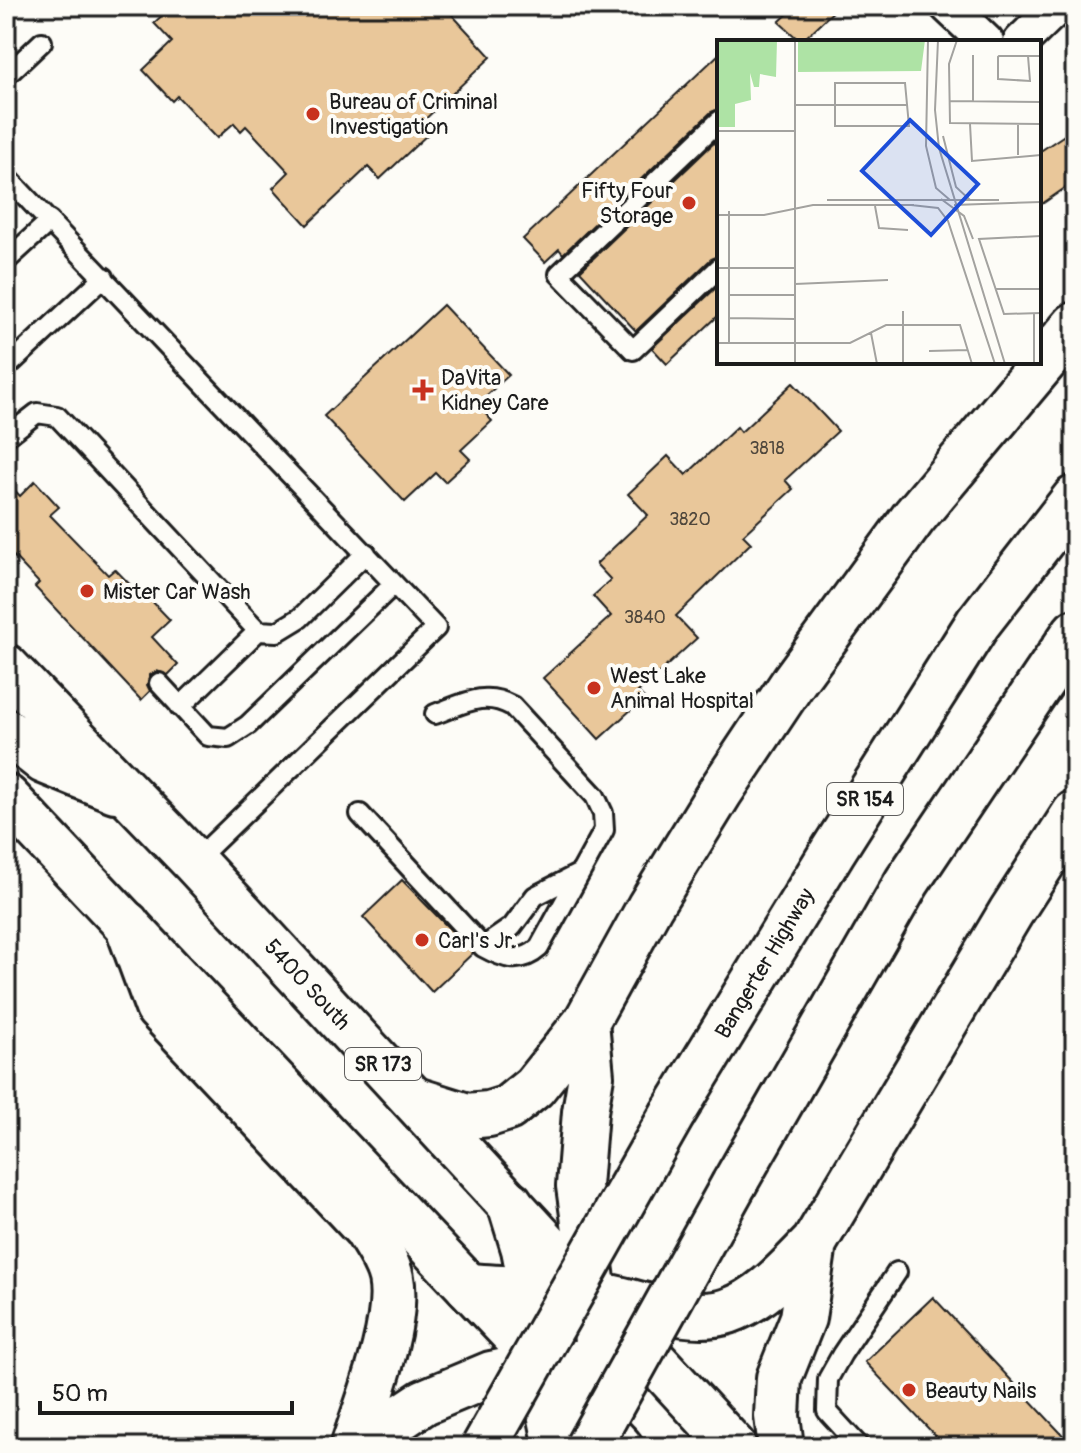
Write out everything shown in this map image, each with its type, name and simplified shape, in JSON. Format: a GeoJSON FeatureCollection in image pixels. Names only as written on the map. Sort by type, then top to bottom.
{"type":"FeatureCollection","features":[{"type":"Feature","properties":{"kind":"main road"},"geometry":{"type":"LineString","coordinates":[[416,1100],[467,1116],[489,1114],[508,1108],[534,1087],[586,1022],[720,792],[794,681],[932,494],[1075,325]]}},
{"type":"Feature","properties":{"kind":"main road","name":"Bangerter Highway"},"geometry":{"type":"LineString","coordinates":[[484,1447],[673,1113],[833,851],[978,623],[1075,498]]}},
{"type":"Feature","properties":{"kind":"main road"},"geometry":{"type":"LineString","coordinates":[[603,1441],[734,1184],[907,882],[1075,632]]}},
{"type":"Feature","properties":{"kind":"main road","name":"5400 South"},"geometry":{"type":"LineString","coordinates":[[6,667],[194,862],[734,1447]]}},
{"type":"Feature","properties":{"kind":"main road"},"geometry":{"type":"LineString","coordinates":[[6,731],[44,761],[128,795]]}},
{"type":"Feature","properties":{"kind":"main road"},"geometry":{"type":"LineString","coordinates":[[6,797],[468,1286],[540,1364],[603,1441]]}},
{"type":"Feature","properties":{"kind":"main road"},"geometry":{"type":"LineString","coordinates":[[468,1286],[594,1294],[685,1313],[726,1312],[763,1292],[814,1243],[970,980],[1075,813]]}},
{"type":"Feature","properties":{"kind":"main road"},"geometry":{"type":"LineString","coordinates":[[127,924],[158,1008],[366,1229],[384,1258],[391,1280],[389,1326],[353,1447]]}},
{"type":"Feature","properties":{"kind":"main road"},"geometry":{"type":"LineString","coordinates":[[586,1022],[591,1076],[579,1186],[594,1294],[603,1441]]}},
{"type":"Feature","properties":{"kind":"main road"},"geometry":{"type":"LineString","coordinates":[[510,1203],[532,1290],[540,1364],[557,1447]]}},
{"type":"Feature","properties":{"kind":"main road"},"geometry":{"type":"LineString","coordinates":[[781,1447],[777,1416],[779,1378],[803,1318],[814,1243]]}},
{"type":"Feature","properties":{"kind":"main road"},"geometry":{"type":"LineString","coordinates":[[372,1447],[394,1422],[434,1398],[491,1374],[540,1364],[654,1360]]}},
{"type":"Feature","properties":{"kind":"street"},"geometry":{"type":"LineString","coordinates":[[948,6],[984,40]]}},
{"type":"Feature","properties":{"kind":"street"},"geometry":{"type":"LineString","coordinates":[[1023,40],[1058,6]]}},
{"type":"Feature","properties":{"kind":"lane"},"geometry":{"type":"LineString","coordinates":[[6,76],[42,42]]}},
{"type":"Feature","properties":{"kind":"lane"},"geometry":{"type":"LineString","coordinates":[[717,123],[559,274],[633,350],[717,270]]}},
{"type":"Feature","properties":{"kind":"lane"},"geometry":{"type":"LineString","coordinates":[[6,176],[436,628],[194,862]]}},
{"type":"Feature","properties":{"kind":"lane"},"geometry":{"type":"LineString","coordinates":[[6,261],[50,221]]}},
{"type":"Feature","properties":{"kind":"lane"},"geometry":{"type":"LineString","coordinates":[[6,368],[104,277]]}},
{"type":"Feature","properties":{"kind":"lane"},"geometry":{"type":"LineString","coordinates":[[6,437],[37,413],[57,416],[258,631],[277,632],[300,618],[366,553]]}},
{"type":"Feature","properties":{"kind":"lane"},"geometry":{"type":"LineString","coordinates":[[159,683],[208,736],[228,738],[248,725],[394,584]]}},
{"type":"Feature","properties":{"kind":"lane"},"geometry":{"type":"LineString","coordinates":[[180,707],[258,631]]}},
{"type":"Feature","properties":{"kind":"lane"},"geometry":{"type":"LineString","coordinates":[[360,814],[483,947],[506,959],[534,953],[539,948],[604,830],[603,813],[595,796],[512,706],[497,698],[479,698],[435,714]]}},
{"type":"Feature","properties":{"kind":"lane"},"geometry":{"type":"LineString","coordinates":[[483,947],[512,927],[535,896],[580,873]]}},
{"type":"Feature","properties":{"kind":"lane"},"geometry":{"type":"LineString","coordinates":[[860,1447],[827,1411],[828,1379],[897,1272]]}},
{"type":"Feature","properties":{"kind":"building","name":"Bureau of Criminal Investigation"},"geometry":{"type":"Polygon","coordinates":[[[172,6],[444,6],[491,57],[419,125],[427,135],[380,179],[368,167],[307,225],[273,188],[289,172],[246,126],[241,131],[234,123],[217,138],[177,96],[172,101],[143,70],[172,42],[154,23],[172,6]]]}},
{"type":"Feature","properties":{"kind":"building"},"geometry":{"type":"Polygon","coordinates":[[[796,6],[839,6],[803,40],[799,40],[779,22],[796,6]]]}},
{"type":"Feature","properties":{"kind":"building"},"geometry":{"type":"Polygon","coordinates":[[[717,56],[717,110],[711,112],[563,254],[559,249],[545,262],[523,239],[717,56]]]}},
{"type":"Feature","properties":{"kind":"building"},"geometry":{"type":"Polygon","coordinates":[[[1075,128],[1075,181],[1041,205],[1041,151],[1075,128]]]}},
{"type":"Feature","properties":{"kind":"building"},"geometry":{"type":"Polygon","coordinates":[[[717,140],[717,257],[636,331],[580,271],[717,140]]]}},
{"type":"Feature","properties":{"kind":"building"},"geometry":{"type":"Polygon","coordinates":[[[717,287],[717,317],[667,364],[652,348],[717,287]]]}},
{"type":"Feature","properties":{"kind":"building","name":"DaVita Kidney Care"},"geometry":{"type":"Polygon","coordinates":[[[443,305],[509,375],[477,404],[492,421],[461,450],[470,459],[445,482],[436,473],[405,502],[324,416],[443,305]]]}},
{"type":"Feature","properties":{"kind":"building"},"geometry":{"type":"Polygon","coordinates":[[[793,383],[838,431],[785,480],[793,489],[743,535],[751,543],[676,616],[697,638],[638,692],[644,698],[599,739],[543,678],[611,616],[593,596],[611,580],[596,564],[648,515],[628,494],[668,456],[686,475],[737,427],[741,432],[793,383]]]}},
{"type":"Feature","properties":{"kind":"building","name":"Mister Car Wash"},"geometry":{"type":"Polygon","coordinates":[[[6,481],[20,496],[35,481],[59,507],[50,515],[108,575],[115,569],[170,620],[152,637],[178,665],[168,675],[157,671],[150,675],[147,685],[150,691],[141,700],[35,587],[39,583],[6,548],[6,481]]]}},
{"type":"Feature","properties":{"kind":"building","name":"Carl's Jr."},"geometry":{"type":"Polygon","coordinates":[[[402,880],[473,953],[432,992],[363,917],[402,880]]]}},
{"type":"Feature","properties":{"kind":"building"},"geometry":{"type":"Polygon","coordinates":[[[933,1297],[1074,1447],[946,1447],[865,1362],[933,1297]]]}},
{"type":"Feature","properties":{"kind":"place","name":"Bureau of Criminal Investigation"},"geometry":{"type":"Point","coordinates":[313,114]}},
{"type":"Feature","properties":{"kind":"place","name":"Fifty Four Storage"},"geometry":{"type":"Point","coordinates":[689,203]}},
{"type":"Feature","properties":{"kind":"place","name":"DaVita Kidney Care"},"geometry":{"type":"Point","coordinates":[423,390]}},
{"type":"Feature","properties":{"kind":"place","name":"Mister Car Wash"},"geometry":{"type":"Point","coordinates":[87,591]}},
{"type":"Feature","properties":{"kind":"place","name":"West Lake Animal Hospital"},"geometry":{"type":"Point","coordinates":[594,688]}},
{"type":"Feature","properties":{"kind":"place","name":"Carl's Jr."},"geometry":{"type":"Point","coordinates":[422,940]}},
{"type":"Feature","properties":{"kind":"place","name":"Beauty Nails"},"geometry":{"type":"Point","coordinates":[909,1390]}}]}
